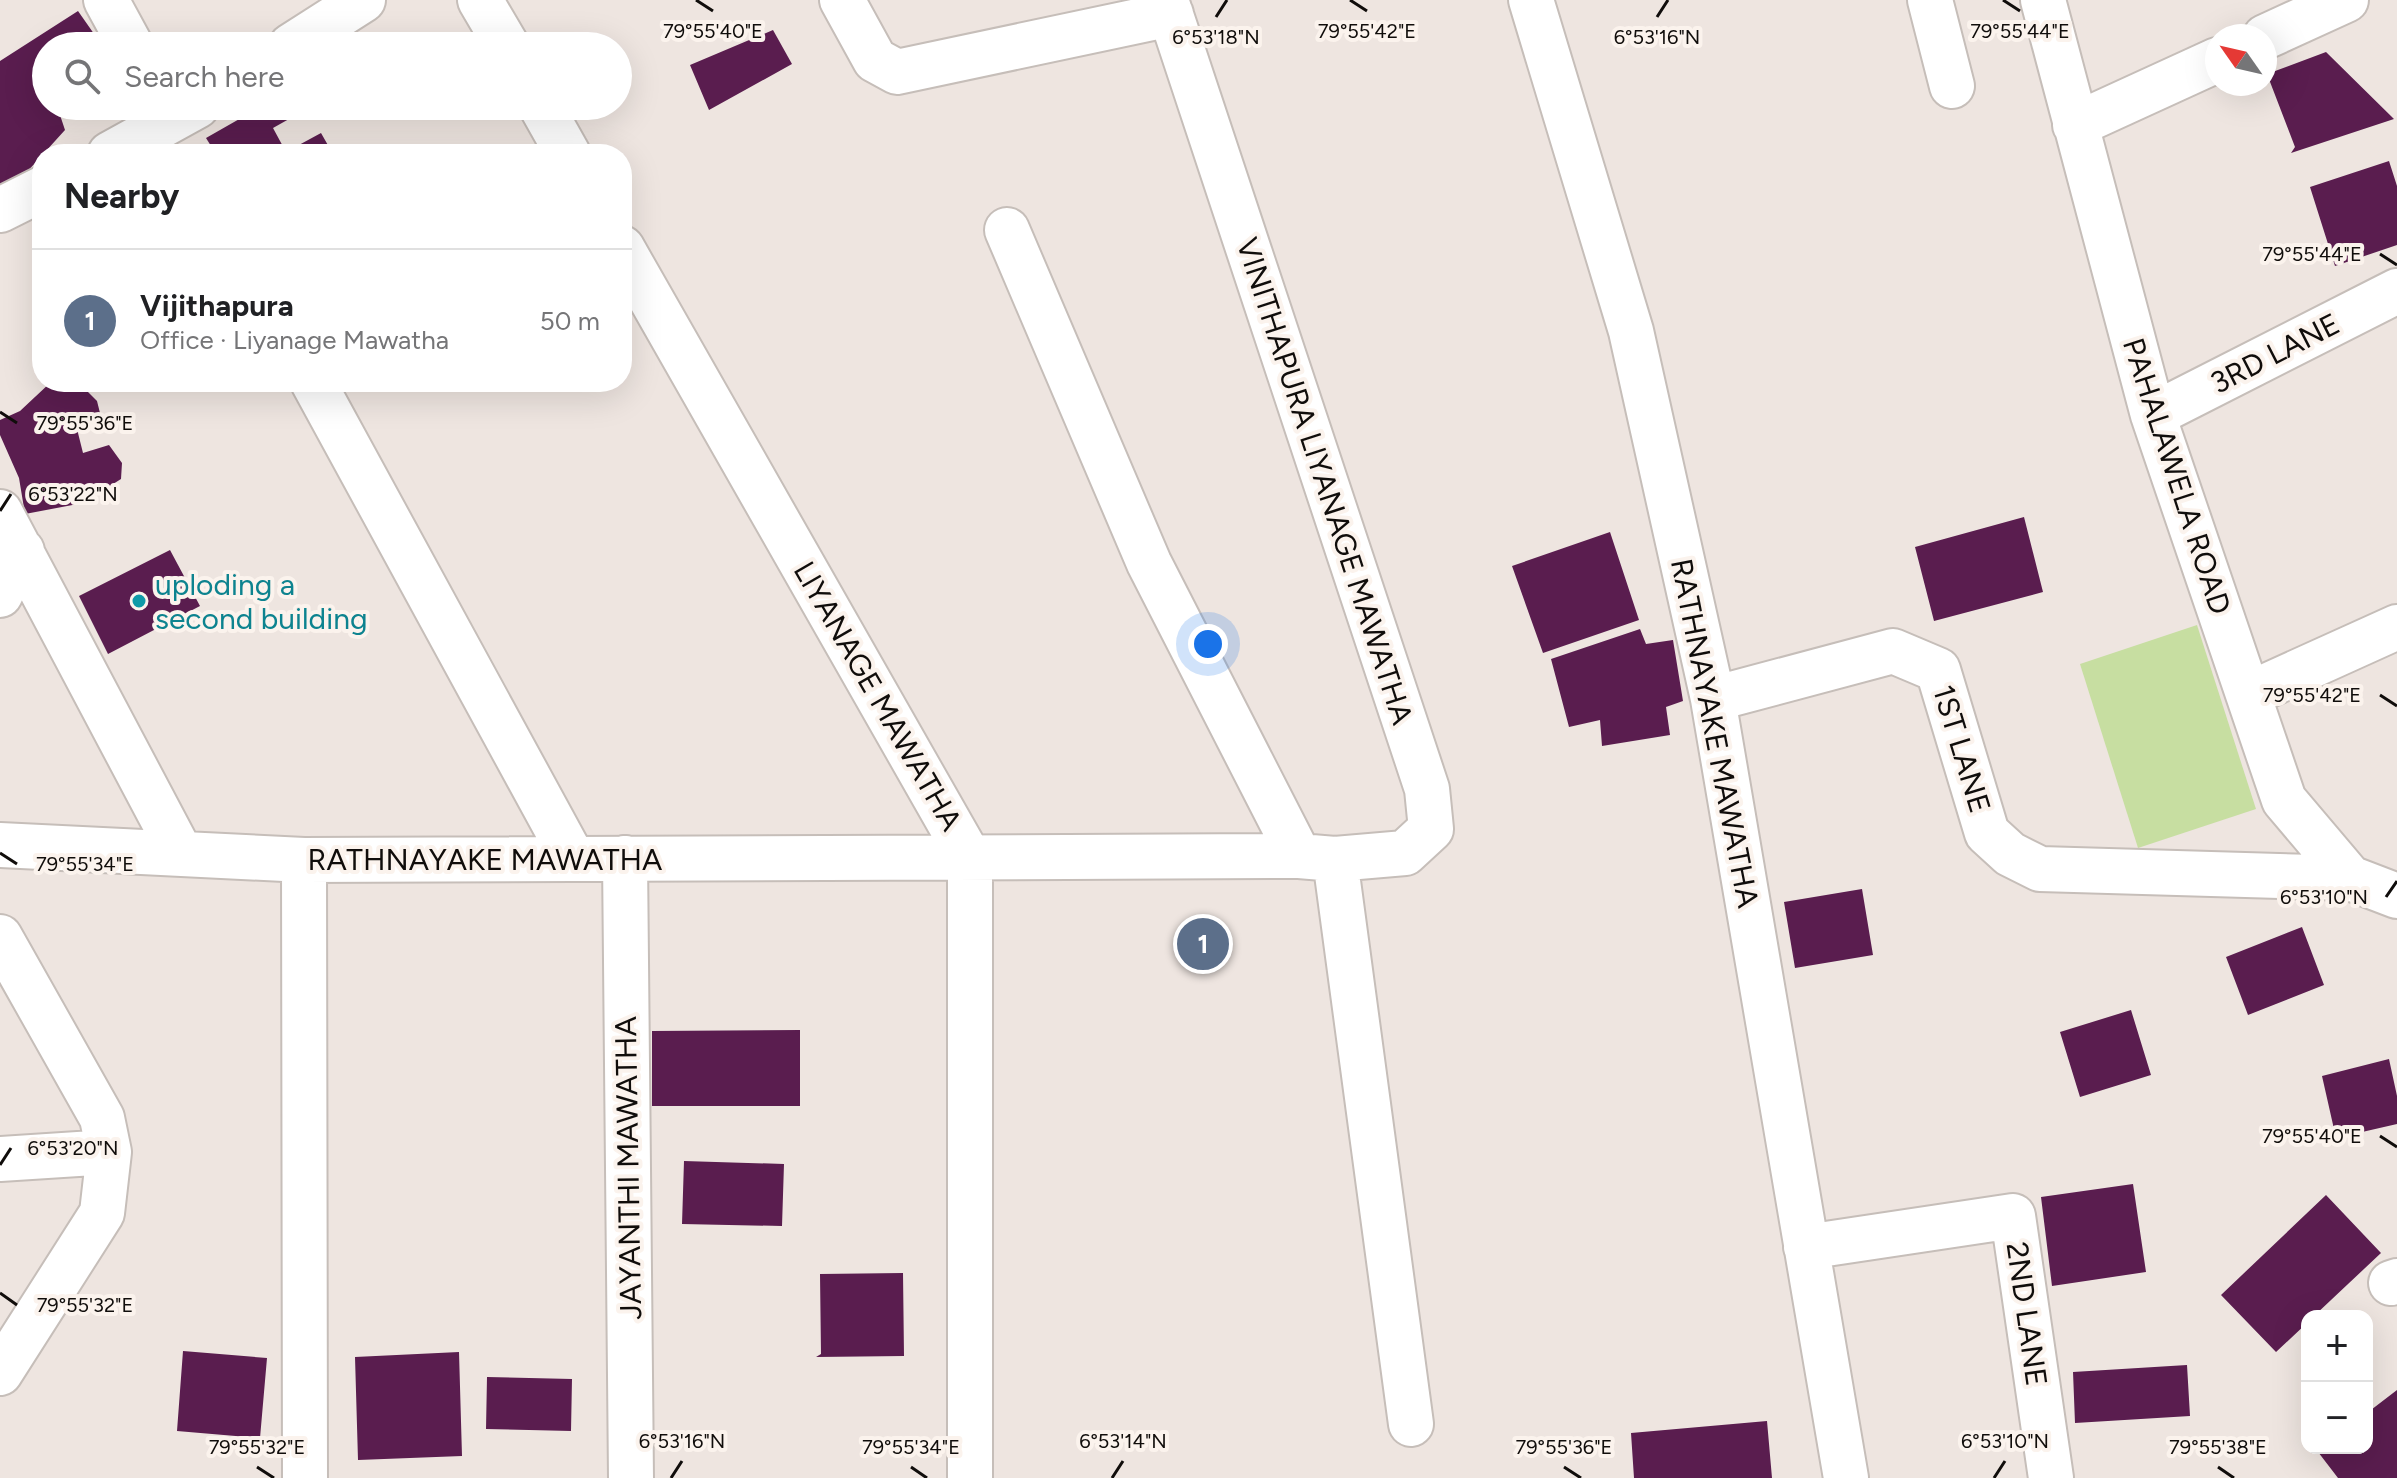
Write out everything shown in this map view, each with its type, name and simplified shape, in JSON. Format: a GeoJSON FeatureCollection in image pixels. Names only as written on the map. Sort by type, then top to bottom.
{"type":"FeatureCollection","features":[{"type":"Feature","properties":{"kind":"street"},"geometry":{"type":"LineString","coordinates":[[106,0],[123,32]]}},
{"type":"Feature","properties":{"kind":"street"},"geometry":{"type":"LineString","coordinates":[[313,32],[363,0]]}},
{"type":"Feature","properties":{"kind":"street"},"geometry":{"type":"LineString","coordinates":[[480,0],[499,32]]}},
{"type":"Feature","properties":{"kind":"street"},"geometry":{"type":"LineString","coordinates":[[842,0],[875,60],[897,72],[1168,7]]}},
{"type":"Feature","properties":{"kind":"street","name":"RATHNAYAKE MAWATHA"},"geometry":{"type":"LineString","coordinates":[[1531,0],[1631,331],[1713,699],[1846,1478]]}},
{"type":"Feature","properties":{"kind":"street"},"geometry":{"type":"LineString","coordinates":[[1930,0],[1952,86]]}},
{"type":"Feature","properties":{"kind":"street","name":"PAHALAWELA ROAD"},"geometry":{"type":"LineString","coordinates":[[2043,0],[2153,415],[2284,800],[2350,878],[2397,896]]}},
{"type":"Feature","properties":{"kind":"street"},"geometry":{"type":"LineString","coordinates":[[2277,32],[2346,0]]}},
{"type":"Feature","properties":{"kind":"street","name":"VINITHAPURA LIYANAGE MAWATHA"},"geometry":{"type":"LineString","coordinates":[[1168,7],[1427,789],[1431,829],[1405,853],[1317,858]]}},
{"type":"Feature","properties":{"kind":"street"},"geometry":{"type":"LineString","coordinates":[[2075,125],[2205,65]]}},
{"type":"Feature","properties":{"kind":"street"},"geometry":{"type":"LineString","coordinates":[[549,120],[562,144]]}},
{"type":"Feature","properties":{"kind":"street"},"geometry":{"type":"LineString","coordinates":[[132,144],[181,122]]}},
{"type":"Feature","properties":{"kind":"street"},"geometry":{"type":"LineString","coordinates":[[0,210],[32,194]]}},
{"type":"Feature","properties":{"kind":"street"},"geometry":{"type":"LineString","coordinates":[[1007,230],[1149,563],[1317,858],[1411,1424]]}},
{"type":"Feature","properties":{"kind":"street","name":"LIYANAGE MAWATHA"},"geometry":{"type":"LineString","coordinates":[[632,266],[970,859],[1317,858]]}},
{"type":"Feature","properties":{"kind":"street","name":"3RD LANE"},"geometry":{"type":"LineString","coordinates":[[2153,415],[2397,291]]}},
{"type":"Feature","properties":{"kind":"street"},"geometry":{"type":"LineString","coordinates":[[318,392],[572,857]]}},
{"type":"Feature","properties":{"kind":"street"},"geometry":{"type":"LineString","coordinates":[[0,512],[181,854]]}},
{"type":"Feature","properties":{"kind":"street"},"geometry":{"type":"LineString","coordinates":[[0,595],[22,551]]}},
{"type":"Feature","properties":{"kind":"street"},"geometry":{"type":"LineString","coordinates":[[2249,694],[2397,627]]}},
{"type":"Feature","properties":{"kind":"street","name":"1ST LANE"},"geometry":{"type":"LineString","coordinates":[[1713,699],[1893,651],[1938,670],[1987,833],[2010,854],[2040,869],[2350,878]]}},
{"type":"Feature","properties":{"kind":"street","name":"RATHNAYAKE MAWATHA"},"geometry":{"type":"LineString","coordinates":[[0,845],[304,860],[572,857],[970,859]]}},
{"type":"Feature","properties":{"kind":"street","name":"JAYANTHI MAWATHA"},"geometry":{"type":"LineString","coordinates":[[625,858],[631,1478]]}},
{"type":"Feature","properties":{"kind":"street"},"geometry":{"type":"LineString","coordinates":[[970,859],[970,1478]]}},
{"type":"Feature","properties":{"kind":"street"},"geometry":{"type":"LineString","coordinates":[[304,860],[305,1478]]}},
{"type":"Feature","properties":{"kind":"street"},"geometry":{"type":"LineString","coordinates":[[0,937],[102,1118],[109,1152],[102,1213],[0,1373]]}},
{"type":"Feature","properties":{"kind":"street"},"geometry":{"type":"LineString","coordinates":[[0,1159],[109,1152]]}},
{"type":"Feature","properties":{"kind":"street","name":"2ND LANE"},"geometry":{"type":"LineString","coordinates":[[1806,1247],[2013,1216],[2051,1478]]}},
{"type":"Feature","properties":{"kind":"green space"},"geometry":{"type":"Polygon","coordinates":[[[2197,625],[2256,809],[2138,848],[2080,664],[2197,625]]]}},
{"type":"Feature","properties":{"kind":"building"},"geometry":{"type":"Polygon","coordinates":[[[78,11],[93,32],[45,32],[78,11]]]}},
{"type":"Feature","properties":{"kind":"building"},"geometry":{"type":"Polygon","coordinates":[[[773,30],[792,64],[709,110],[690,65],[773,30]]]}},
{"type":"Feature","properties":{"kind":"building"},"geometry":{"type":"Polygon","coordinates":[[[32,40],[32,120],[62,120],[65,130],[52,144],[32,144],[32,166],[6,195],[0,184],[0,61],[32,40]]]}},
{"type":"Feature","properties":{"kind":"building"},"geometry":{"type":"Polygon","coordinates":[[[2326,52],[2394,119],[2291,153],[2295,147],[2275,96],[2277,70],[2326,52]]]}},
{"type":"Feature","properties":{"kind":"building"},"geometry":{"type":"Polygon","coordinates":[[[238,120],[287,120],[273,128],[282,144],[210,144],[206,138],[238,120]]]}},
{"type":"Feature","properties":{"kind":"building"},"geometry":{"type":"Polygon","coordinates":[[[321,133],[327,144],[301,144],[321,133]]]}},
{"type":"Feature","properties":{"kind":"building"},"geometry":{"type":"Polygon","coordinates":[[[2389,161],[2397,186],[2397,245],[2335,266],[2310,187],[2389,161]]]}},
{"type":"Feature","properties":{"kind":"building"},"geometry":{"type":"Polygon","coordinates":[[[40,392],[88,392],[97,401],[100,413],[83,418],[78,433],[83,453],[109,445],[122,463],[121,479],[83,503],[25,514],[19,478],[0,435],[0,420],[20,411],[40,392]]]}},
{"type":"Feature","properties":{"kind":"building"},"geometry":{"type":"Polygon","coordinates":[[[2024,517],[2043,592],[1934,621],[1915,547],[2024,517]]]}},
{"type":"Feature","properties":{"kind":"building"},"geometry":{"type":"Polygon","coordinates":[[[1610,532],[1639,620],[1543,653],[1512,566],[1610,532]]]}},
{"type":"Feature","properties":{"kind":"building","name":"uploding a second building"},"geometry":{"type":"Polygon","coordinates":[[[170,550],[200,606],[108,654],[79,596],[170,550]]]}},
{"type":"Feature","properties":{"kind":"building"},"geometry":{"type":"Polygon","coordinates":[[[1640,629],[1646,644],[1673,640],[1683,701],[1666,707],[1670,735],[1602,746],[1600,720],[1569,727],[1551,659],[1640,629]]]}},
{"type":"Feature","properties":{"kind":"building"},"geometry":{"type":"Polygon","coordinates":[[[1862,889],[1873,955],[1795,968],[1784,902],[1862,889]]]}},
{"type":"Feature","properties":{"kind":"building"},"geometry":{"type":"Polygon","coordinates":[[[2302,927],[2324,985],[2248,1015],[2226,957],[2302,927]]]}},
{"type":"Feature","properties":{"kind":"building"},"geometry":{"type":"Polygon","coordinates":[[[2131,1010],[2151,1075],[2080,1097],[2060,1032],[2131,1010]]]}},
{"type":"Feature","properties":{"kind":"building"},"geometry":{"type":"Polygon","coordinates":[[[800,1030],[800,1106],[652,1106],[652,1031],[800,1030]]]}},
{"type":"Feature","properties":{"kind":"building"},"geometry":{"type":"Polygon","coordinates":[[[2389,1059],[2397,1096],[2397,1124],[2336,1138],[2322,1076],[2389,1059]]]}},
{"type":"Feature","properties":{"kind":"building"},"geometry":{"type":"Polygon","coordinates":[[[684,1161],[784,1164],[782,1226],[682,1224],[684,1161]]]}},
{"type":"Feature","properties":{"kind":"building"},"geometry":{"type":"Polygon","coordinates":[[[2133,1184],[2146,1272],[2052,1286],[2041,1197],[2133,1184]]]}},
{"type":"Feature","properties":{"kind":"building"},"geometry":{"type":"Polygon","coordinates":[[[2326,1195],[2381,1253],[2320,1310],[2301,1310],[2301,1329],[2276,1352],[2221,1295],[2326,1195]]]}},
{"type":"Feature","properties":{"kind":"building"},"geometry":{"type":"Polygon","coordinates":[[[903,1273],[904,1356],[816,1357],[821,1354],[820,1274],[903,1273]]]}},
{"type":"Feature","properties":{"kind":"building"},"geometry":{"type":"Polygon","coordinates":[[[183,1351],[267,1358],[260,1438],[177,1431],[183,1351]]]}},
{"type":"Feature","properties":{"kind":"building"},"geometry":{"type":"Polygon","coordinates":[[[459,1352],[462,1456],[358,1460],[355,1357],[459,1352]]]}},
{"type":"Feature","properties":{"kind":"building"},"geometry":{"type":"Polygon","coordinates":[[[2187,1365],[2190,1416],[2075,1423],[2073,1372],[2187,1365]]]}},
{"type":"Feature","properties":{"kind":"building"},"geometry":{"type":"Polygon","coordinates":[[[487,1377],[572,1379],[571,1431],[486,1429],[487,1377]]]}},
{"type":"Feature","properties":{"kind":"building"},"geometry":{"type":"Polygon","coordinates":[[[2397,1390],[2397,1478],[2338,1478],[2320,1454],[2373,1454],[2373,1408],[2397,1390]]]}},
{"type":"Feature","properties":{"kind":"building"},"geometry":{"type":"Polygon","coordinates":[[[1767,1421],[1772,1478],[1634,1478],[1631,1433],[1767,1421]]]}},
{"type":"Feature","properties":{"kind":"place","name":"uploding a second building"},"geometry":{"type":"Point","coordinates":[139,601]}},
{"type":"Feature","properties":{"kind":"place","name":"Vijithapura"},"geometry":{"type":"Point","coordinates":[1203,944]}}]}
